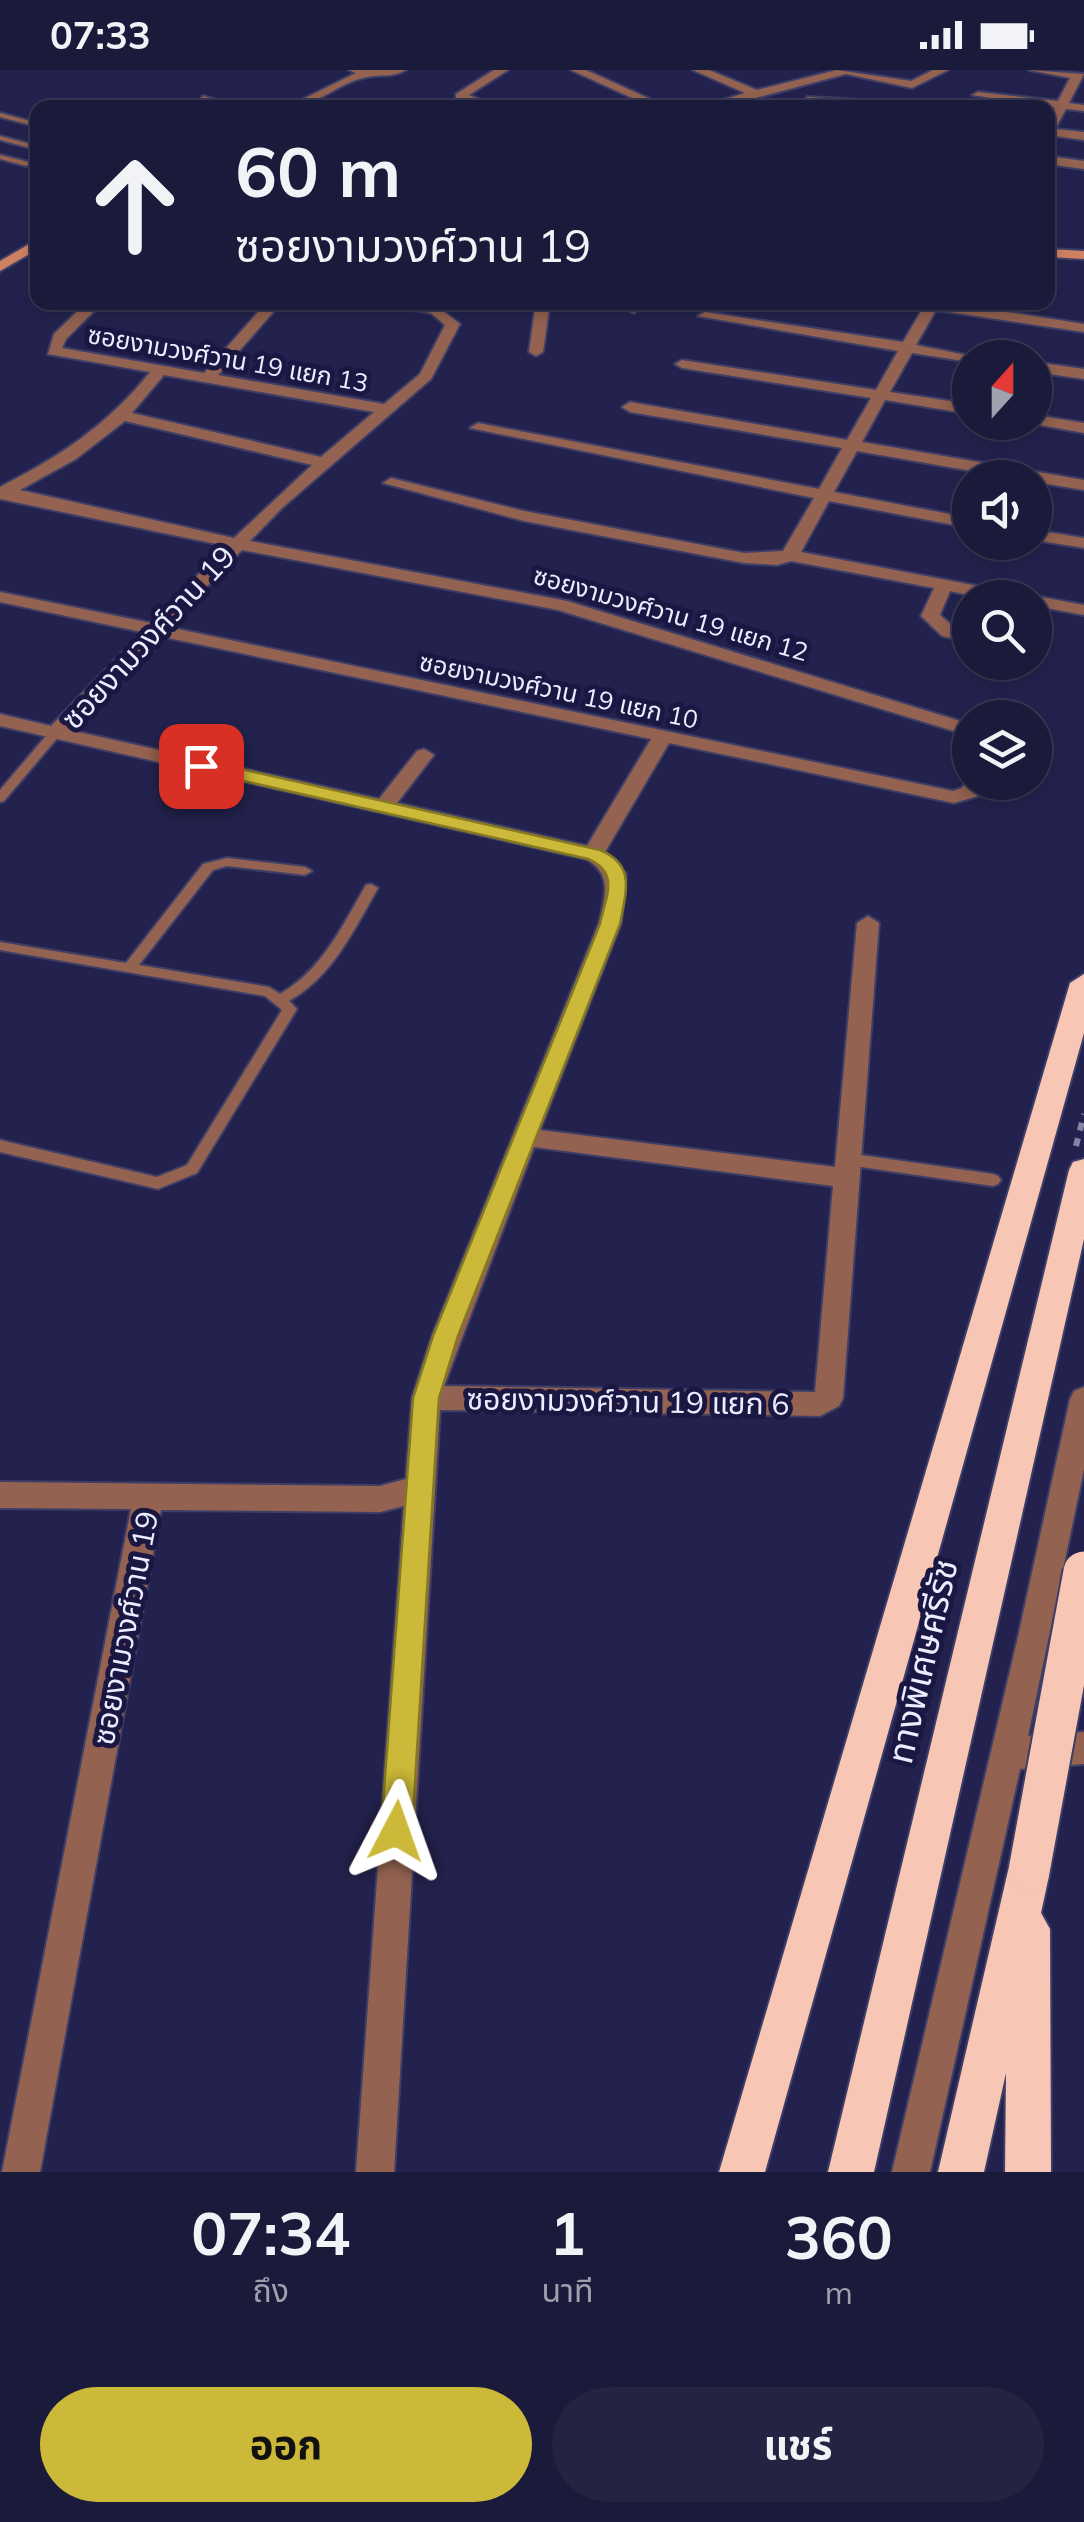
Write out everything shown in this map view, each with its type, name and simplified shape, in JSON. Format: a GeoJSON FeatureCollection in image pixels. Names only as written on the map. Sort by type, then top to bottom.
{"type":"FeatureCollection","features":[{"type":"Feature","properties":{"kind":"highway"},"geometry":{"type":"LineString","coordinates":[[742,2172],[1084,983]]}},
{"type":"Feature","properties":{"kind":"highway","name":"ทางพิเศษศรีรัช"},"geometry":{"type":"LineString","coordinates":[[851,2172],[1084,1170]]}},
{"type":"Feature","properties":{"kind":"highway"},"geometry":{"type":"LineString","coordinates":[[962,2172],[1029,1871],[1084,1572]]}},
{"type":"Feature","properties":{"kind":"highway"},"geometry":{"type":"LineString","coordinates":[[1028,2172],[1029,1871]]}},
{"type":"Feature","properties":{"kind":"street"},"geometry":{"type":"LineString","coordinates":[[305,100],[361,71],[388,75],[400,70]]}},
{"type":"Feature","properties":{"kind":"street"},"geometry":{"type":"LineString","coordinates":[[472,100],[460,96],[502,70]]}},
{"type":"Feature","properties":{"kind":"street"},"geometry":{"type":"LineString","coordinates":[[578,70],[647,100]]}},
{"type":"Feature","properties":{"kind":"street"},"geometry":{"type":"LineString","coordinates":[[699,70],[756,94]]}},
{"type":"Feature","properties":{"kind":"street"},"geometry":{"type":"LineString","coordinates":[[739,100],[840,71],[912,85],[942,70]]}},
{"type":"Feature","properties":{"kind":"street"},"geometry":{"type":"LineString","coordinates":[[1035,70],[1080,77],[1055,116]]}},
{"type":"Feature","properties":{"kind":"street"},"geometry":{"type":"LineString","coordinates":[[978,95],[1019,100]]}},
{"type":"Feature","properties":{"kind":"street"},"geometry":{"type":"LineString","coordinates":[[1055,104],[1084,108]]}},
{"type":"Feature","properties":{"kind":"street"},"geometry":{"type":"LineString","coordinates":[[1055,133],[1084,136]]}},
{"type":"Feature","properties":{"kind":"street"},"geometry":{"type":"LineString","coordinates":[[1055,161],[1084,165]]}},
{"type":"Feature","properties":{"kind":"street"},"geometry":{"type":"LineString","coordinates":[[0,267],[30,248]]}},
{"type":"Feature","properties":{"kind":"street"},"geometry":{"type":"LineString","coordinates":[[1055,253],[1084,255]]}},
{"type":"Feature","properties":{"kind":"street","name":"ซอยงามวงศ์วาน 19 แยก 13"},"geometry":{"type":"LineString","coordinates":[[88,310],[53,346],[53,352],[384,409]]}},
{"type":"Feature","properties":{"kind":"street"},"geometry":{"type":"LineString","coordinates":[[209,376],[269,310]]}},
{"type":"Feature","properties":{"kind":"street","name":"ซอยงามวงศ์วาน 19"},"geometry":{"type":"LineString","coordinates":[[55,733],[236,544],[384,409],[426,376],[453,324],[437,310]]}},
{"type":"Feature","properties":{"kind":"street"},"geometry":{"type":"LineString","coordinates":[[536,352],[542,310]]}},
{"type":"Feature","properties":{"kind":"street"},"geometry":{"type":"LineString","coordinates":[[790,555],[929,310]]}},
{"type":"Feature","properties":{"kind":"street"},"geometry":{"type":"LineString","coordinates":[[970,310],[1084,328]]}},
{"type":"Feature","properties":{"kind":"street"},"geometry":{"type":"LineString","coordinates":[[705,316],[952,355]]}},
{"type":"Feature","properties":{"kind":"street"},"geometry":{"type":"LineString","coordinates":[[682,364],[952,406]]}},
{"type":"Feature","properties":{"kind":"street"},"geometry":{"type":"LineString","coordinates":[[1052,369],[1084,374]]}},
{"type":"Feature","properties":{"kind":"street"},"geometry":{"type":"LineString","coordinates":[[2,493],[93,444],[125,416],[160,370]]}},
{"type":"Feature","properties":{"kind":"street"},"geometry":{"type":"LineString","coordinates":[[630,408],[1084,484]]}},
{"type":"Feature","properties":{"kind":"street"},"geometry":{"type":"LineString","coordinates":[[125,416],[325,463]]}},
{"type":"Feature","properties":{"kind":"street"},"geometry":{"type":"LineString","coordinates":[[1052,423],[1084,428]]}},
{"type":"Feature","properties":{"kind":"street"},"geometry":{"type":"LineString","coordinates":[[478,428],[952,520]]}},
{"type":"Feature","properties":{"kind":"street"},"geometry":{"type":"LineString","coordinates":[[391,483],[524,516],[762,560],[790,555],[952,587]]}},
{"type":"Feature","properties":{"kind":"street","name":"ซอยงามวงศ์วาน 19 แยก 12"},"geometry":{"type":"LineString","coordinates":[[2,493],[236,544],[561,605],[952,724]]}},
{"type":"Feature","properties":{"kind":"street"},"geometry":{"type":"LineString","coordinates":[[1052,537],[1084,543]]}},
{"type":"Feature","properties":{"kind":"street"},"geometry":{"type":"LineString","coordinates":[[944,585],[930,616],[952,633]]}},
{"type":"Feature","properties":{"kind":"street","name":"ซอยงามวงศ์วาน 19 แยก 10"},"geometry":{"type":"LineString","coordinates":[[0,597],[952,797]]}},
{"type":"Feature","properties":{"kind":"street"},"geometry":{"type":"LineString","coordinates":[[1052,604],[1084,610]]}},
{"type":"Feature","properties":{"kind":"street"},"geometry":{"type":"LineString","coordinates":[[0,720],[55,733]]}},
{"type":"Feature","properties":{"kind":"street","name":"ซอยงามวงศ์วาน 19"},"geometry":{"type":"LineString","coordinates":[[55,733],[594,854]]}},
{"type":"Feature","properties":{"kind":"street"},"geometry":{"type":"LineString","coordinates":[[375,2172],[426,1398],[446,1336],[610,924],[619,878],[611,862],[594,854],[662,738]]}},
{"type":"Feature","properties":{"kind":"street"},"geometry":{"type":"LineString","coordinates":[[384,807],[424,755]]}},
{"type":"Feature","properties":{"kind":"street"},"geometry":{"type":"LineString","coordinates":[[524,1137],[846,1168],[868,922]]}},
{"type":"Feature","properties":{"kind":"street","name":"ซอยงามวงศ์วาน 19 แยก 6"},"geometry":{"type":"LineString","coordinates":[[426,1398],[820,1404],[829,1398],[846,1168]]}},
{"type":"Feature","properties":{"kind":"street"},"geometry":{"type":"LineString","coordinates":[[911,2172],[1008,1754],[1084,1399]]}},
{"type":"Feature","properties":{"kind":"street","name":"ซอยงามวงศ์วาน 19"},"geometry":{"type":"LineString","coordinates":[[20,2172],[148,1499],[380,1499],[418,1489]]}},
{"type":"Feature","properties":{"kind":"street"},"geometry":{"type":"LineString","coordinates":[[0,1495],[148,1499]]}},
{"type":"Feature","properties":{"kind":"street"},"geometry":{"type":"LineString","coordinates":[[1008,1754],[1084,1748]]}},
{"type":"Feature","properties":{"kind":"lane"},"geometry":{"type":"LineString","coordinates":[[203,98],[210,100]]}},
{"type":"Feature","properties":{"kind":"lane"},"geometry":{"type":"LineString","coordinates":[[0,115],[30,122]]}},
{"type":"Feature","properties":{"kind":"lane"},"geometry":{"type":"LineString","coordinates":[[0,138],[30,146]]}},
{"type":"Feature","properties":{"kind":"lane"},"geometry":{"type":"LineString","coordinates":[[0,156],[26,164]]}},
{"type":"Feature","properties":{"kind":"lane"},"geometry":{"type":"LineString","coordinates":[[0,798],[55,733]]}},
{"type":"Feature","properties":{"kind":"lane"},"geometry":{"type":"LineString","coordinates":[[129,968],[208,867],[228,862],[305,871]]}},
{"type":"Feature","properties":{"kind":"lane"},"geometry":{"type":"LineString","coordinates":[[280,1000],[302,990],[322,972],[371,888]]}},
{"type":"Feature","properties":{"kind":"lane"},"geometry":{"type":"LineString","coordinates":[[0,946],[270,992],[290,1009],[192,1170],[158,1183],[0,1146]]}},
{"type":"Feature","properties":{"kind":"lane"},"geometry":{"type":"LineString","coordinates":[[846,1168],[992,1180]]}},
{"type":"Feature","properties":{"kind":"route"},"geometry":{"type":"LineString","coordinates":[[201,766],[594,854],[611,862],[619,878],[610,924],[446,1336],[426,1398],[396,1831]]}}]}
